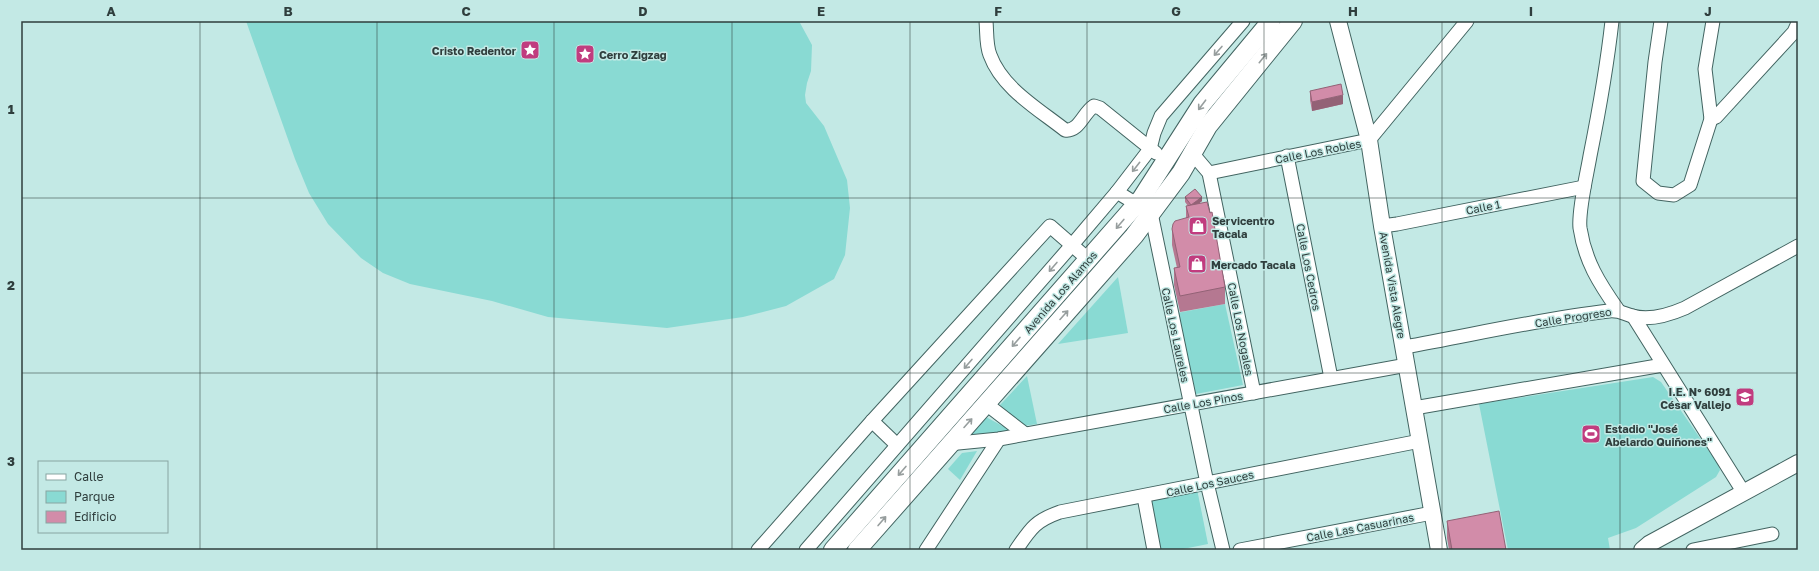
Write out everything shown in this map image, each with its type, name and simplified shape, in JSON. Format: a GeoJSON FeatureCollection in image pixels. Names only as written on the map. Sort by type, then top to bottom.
{"type":"FeatureCollection","features":[{"type":"Feature","properties":{"kind":"main road","name":"Avenida Los Alamos"},"geometry":{"type":"LineString","coordinates":[[833,550],[926,457],[948,444],[1102,273],[1144,209],[1166,161],[1189,123],[1202,104],[1271,21]]}},
{"type":"Feature","properties":{"kind":"main road","name":"Avenida Los Alamos"},"geometry":{"type":"LineString","coordinates":[[857,550],[926,457],[1089,260],[1181,173],[1208,126],[1293,21]]}},
{"type":"Feature","properties":{"kind":"street"},"geometry":{"type":"LineString","coordinates":[[986,21],[989,53],[998,72],[1014,90],[1065,130],[1070,131],[1076,128],[1088,110],[1094,106],[1100,108],[1181,173]]}},
{"type":"Feature","properties":{"kind":"street"},"geometry":{"type":"LineString","coordinates":[[806,550],[1072,245],[1116,192],[1150,149],[1154,133],[1162,116],[1244,21]]}},
{"type":"Feature","properties":{"kind":"street","name":"Calle Los Robles"},"geometry":{"type":"LineString","coordinates":[[1209,173],[1369,140],[1467,21]]}},
{"type":"Feature","properties":{"kind":"street"},"geometry":{"type":"LineString","coordinates":[[1612,21],[1608,60],[1584,187],[1580,226],[1584,249],[1597,280],[1618,310]]}},
{"type":"Feature","properties":{"kind":"street"},"geometry":{"type":"LineString","coordinates":[[1661,21],[1655,62],[1643,181],[1658,193],[1674,195],[1690,185],[1711,119],[1705,69],[1713,21]]}},
{"type":"Feature","properties":{"kind":"street","name":"Avenida Vista Alegre"},"geometry":{"type":"LineString","coordinates":[[1337,22],[1369,140],[1382,226],[1439,550]]}},
{"type":"Feature","properties":{"kind":"street"},"geometry":{"type":"LineString","coordinates":[[1711,119],[1716,117],[1794,32],[1798,23]]}},
{"type":"Feature","properties":{"kind":"street","name":"Calle Los Nogales"},"geometry":{"type":"LineString","coordinates":[[1192,153],[1209,173],[1254,393]]}},
{"type":"Feature","properties":{"kind":"street","name":"Calle Los Cedros"},"geometry":{"type":"LineString","coordinates":[[1287,156],[1331,378]]}},
{"type":"Feature","properties":{"kind":"street","name":"Calle 1"},"geometry":{"type":"LineString","coordinates":[[1382,226],[1584,187]]}},
{"type":"Feature","properties":{"kind":"street"},"geometry":{"type":"LineString","coordinates":[[1116,192],[1144,209]]}},
{"type":"Feature","properties":{"kind":"street","name":"Calle Los Laureles"},"geometry":{"type":"LineString","coordinates":[[1144,209],[1191,404],[1207,483],[1223,550]]}},
{"type":"Feature","properties":{"kind":"street"},"geometry":{"type":"LineString","coordinates":[[758,550],[872,421],[1050,226],[1089,260]]}},
{"type":"Feature","properties":{"kind":"street","name":"Calle Progreso"},"geometry":{"type":"LineString","coordinates":[[1404,347],[1566,316],[1618,310],[1633,316],[1647,318],[1674,312],[1796,252]]}},
{"type":"Feature","properties":{"kind":"street"},"geometry":{"type":"LineString","coordinates":[[1633,316],[1744,493]]}},
{"type":"Feature","properties":{"kind":"street","name":"Calle Los Pinos"},"geometry":{"type":"LineString","coordinates":[[948,444],[999,439],[1407,365]]}},
{"type":"Feature","properties":{"kind":"street"},"geometry":{"type":"LineString","coordinates":[[1414,408],[1663,365]]}},
{"type":"Feature","properties":{"kind":"street"},"geometry":{"type":"LineString","coordinates":[[985,403],[1025,434]]}},
{"type":"Feature","properties":{"kind":"street"},"geometry":{"type":"LineString","coordinates":[[872,421],[926,457]]}},
{"type":"Feature","properties":{"kind":"street"},"geometry":{"type":"LineString","coordinates":[[926,550],[999,439]]}},
{"type":"Feature","properties":{"kind":"street","name":"Calle Los Sauces"},"geometry":{"type":"LineString","coordinates":[[1016,550],[1029,531],[1040,520],[1060,512],[1144,497],[1420,441]]}},
{"type":"Feature","properties":{"kind":"street"},"geometry":{"type":"LineString","coordinates":[[1642,550],[1649,544],[1798,463]]}},
{"type":"Feature","properties":{"kind":"street"},"geometry":{"type":"LineString","coordinates":[[1144,497],[1154,550]]}},
{"type":"Feature","properties":{"kind":"street","name":"Calle Las Casuarinas"},"geometry":{"type":"LineString","coordinates":[[1240,550],[1432,513]]}},
{"type":"Feature","properties":{"kind":"street"},"geometry":{"type":"LineString","coordinates":[[1693,550],[1772,534]]}},
{"type":"Feature","properties":{"kind":"green space"},"geometry":{"type":"Polygon","coordinates":[[[246,21],[799,21],[812,45],[811,71],[805,95],[806,103],[824,126],[847,180],[850,208],[845,255],[834,279],[786,306],[743,317],[667,328],[548,317],[492,301],[410,284],[383,273],[361,258],[328,224],[309,193],[295,159],[246,21]]]}},
{"type":"Feature","properties":{"kind":"green space"},"geometry":{"type":"Polygon","coordinates":[[[1118,277],[1128,333],[1058,344],[1118,277]]]}},
{"type":"Feature","properties":{"kind":"green space"},"geometry":{"type":"Polygon","coordinates":[[[1225,304],[1243,385],[1196,394],[1177,313],[1225,304]]]}},
{"type":"Feature","properties":{"kind":"green space"},"geometry":{"type":"Polygon","coordinates":[[[1027,376],[1037,424],[1024,426],[1000,405],[1027,376]]]}},
{"type":"Feature","properties":{"kind":"green space","name":"Estadio \"José Abelardo Quiñones\""},"geometry":{"type":"Polygon","coordinates":[[[1653,377],[1661,382],[1718,464],[1720,470],[1716,477],[1636,528],[1608,538],[1610,550],[1508,550],[1479,404],[1653,377]]]}},
{"type":"Feature","properties":{"kind":"green space"},"geometry":{"type":"Polygon","coordinates":[[[986,417],[1008,429],[1004,433],[972,434],[986,417]]]}},
{"type":"Feature","properties":{"kind":"green space"},"geometry":{"type":"Polygon","coordinates":[[[977,451],[960,480],[948,469],[962,453],[977,451]]]}},
{"type":"Feature","properties":{"kind":"green space"},"geometry":{"type":"Polygon","coordinates":[[[1197,489],[1208,544],[1178,550],[1158,550],[1148,499],[1197,489]]]}},
{"type":"Feature","properties":{"kind":"building"},"geometry":{"type":"Polygon","coordinates":[[[1341,84],[1343,95],[1312,102],[1310,91],[1341,84]]]}},
{"type":"Feature","properties":{"kind":"building"},"geometry":{"type":"Polygon","coordinates":[[[1195,189],[1202,197],[1191,205],[1185,197],[1195,189]]]}},
{"type":"Feature","properties":{"kind":"building","name":"Mercado Tacala"},"geometry":{"type":"Polygon","coordinates":[[[1207,202],[1210,213],[1212,212],[1225,287],[1180,296],[1174,268],[1180,267],[1172,229],[1173,224],[1175,221],[1189,217],[1186,206],[1207,202]]]}},
{"type":"Feature","properties":{"kind":"building"},"geometry":{"type":"Polygon","coordinates":[[[1499,511],[1506,550],[1452,550],[1447,521],[1499,511]]]}},
{"type":"Feature","properties":{"kind":"place","name":"Cristo Redentor"},"geometry":{"type":"Point","coordinates":[530,50]}},
{"type":"Feature","properties":{"kind":"place","name":"Cerro Zigzag"},"geometry":{"type":"Point","coordinates":[585,54]}},
{"type":"Feature","properties":{"kind":"place","name":"Servicentro Tacala"},"geometry":{"type":"Point","coordinates":[1198,226]}},
{"type":"Feature","properties":{"kind":"place","name":"Mercado Tacala"},"geometry":{"type":"Point","coordinates":[1197,264]}},
{"type":"Feature","properties":{"kind":"place","name":"I.E. N° 6091 César Vallejo"},"geometry":{"type":"Point","coordinates":[1745,397]}},
{"type":"Feature","properties":{"kind":"place","name":"Estadio \"José Abelardo Quiñones\""},"geometry":{"type":"Point","coordinates":[1591,434]}}]}
